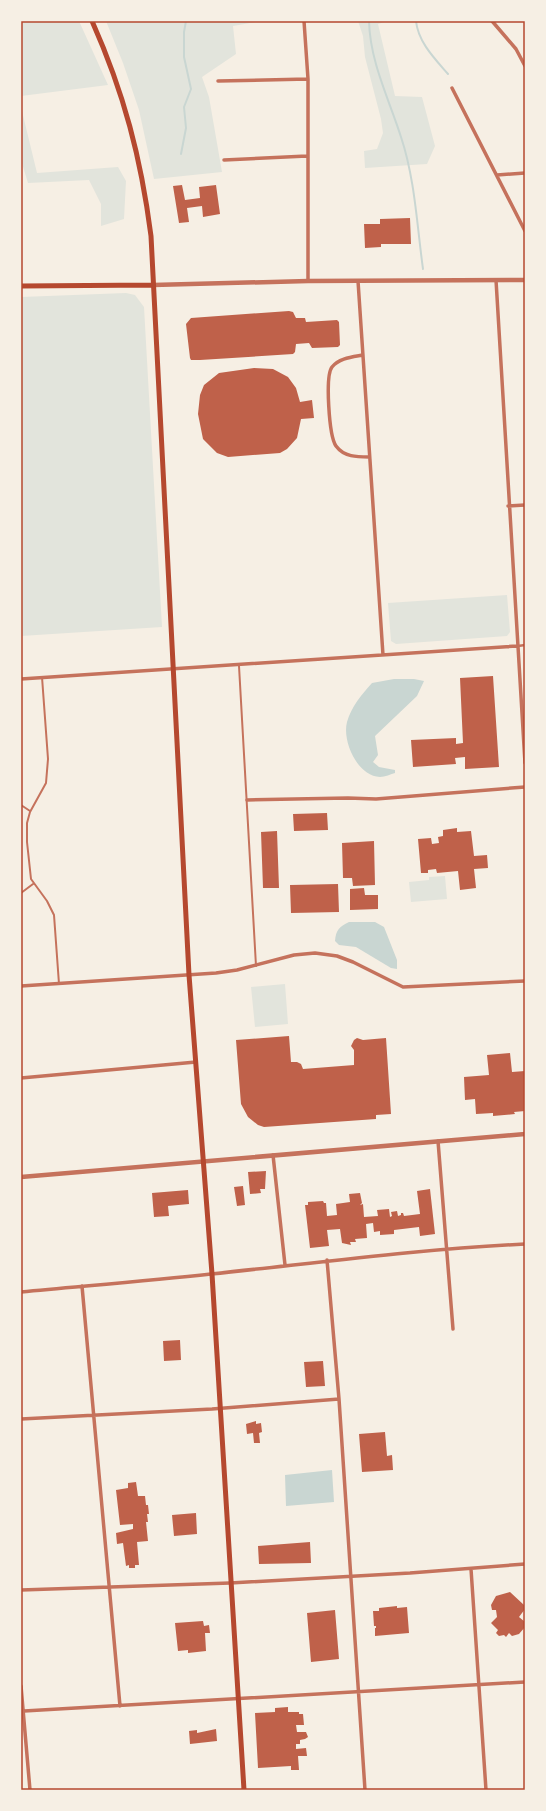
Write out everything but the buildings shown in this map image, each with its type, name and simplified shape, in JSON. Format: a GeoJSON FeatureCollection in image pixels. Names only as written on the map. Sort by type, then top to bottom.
{"type":"FeatureCollection","features":[{"type":"Feature","properties":{"kind":"main road"},"geometry":{"type":"LineString","coordinates":[[92,21],[119,86],[141,167],[151,236],[189,975],[212,1274],[237,1699],[244,1790]]}},
{"type":"Feature","properties":{"kind":"main road"},"geometry":{"type":"LineString","coordinates":[[21,286],[153,285]]}},
{"type":"Feature","properties":{"kind":"street"},"geometry":{"type":"LineString","coordinates":[[304,21],[308,79],[308,282]]}},
{"type":"Feature","properties":{"kind":"street"},"geometry":{"type":"LineString","coordinates":[[492,21],[516,49],[525,66]]}},
{"type":"Feature","properties":{"kind":"street"},"geometry":{"type":"LineString","coordinates":[[218,81],[308,79]]}},
{"type":"Feature","properties":{"kind":"street"},"geometry":{"type":"LineString","coordinates":[[452,88],[525,231]]}},
{"type":"Feature","properties":{"kind":"street"},"geometry":{"type":"LineString","coordinates":[[224,160],[307,156]]}},
{"type":"Feature","properties":{"kind":"street"},"geometry":{"type":"LineString","coordinates":[[497,175],[525,173]]}},
{"type":"Feature","properties":{"kind":"street"},"geometry":{"type":"LineString","coordinates":[[496,280],[508,506],[525,763]]}},
{"type":"Feature","properties":{"kind":"street"},"geometry":{"type":"LineString","coordinates":[[153,285],[358,281],[525,280]]}},
{"type":"Feature","properties":{"kind":"street"},"geometry":{"type":"LineString","coordinates":[[358,281],[382,655]]}},
{"type":"Feature","properties":{"kind":"street"},"geometry":{"type":"LineString","coordinates":[[363,355],[339,361],[331,368],[328,380],[332,437],[336,446],[345,454],[357,457],[369,457]]}},
{"type":"Feature","properties":{"kind":"street"},"geometry":{"type":"LineString","coordinates":[[508,506],[525,505]]}},
{"type":"Feature","properties":{"kind":"street"},"geometry":{"type":"LineString","coordinates":[[21,679],[239,666],[525,645]]}},
{"type":"Feature","properties":{"kind":"street"},"geometry":{"type":"LineString","coordinates":[[247,800],[348,798],[376,799],[525,787]]}},
{"type":"Feature","properties":{"kind":"street"},"geometry":{"type":"LineString","coordinates":[[21,986],[189,975],[237,970],[256,966],[282,957],[315,953],[337,956],[353,962],[403,987],[525,981]]}},
{"type":"Feature","properties":{"kind":"street"},"geometry":{"type":"LineString","coordinates":[[21,1078],[196,1062]]}},
{"type":"Feature","properties":{"kind":"street"},"geometry":{"type":"LineString","coordinates":[[21,1177],[204,1160],[525,1134]]}},
{"type":"Feature","properties":{"kind":"street"},"geometry":{"type":"LineString","coordinates":[[438,1141],[448,1249],[453,1329]]}},
{"type":"Feature","properties":{"kind":"street"},"geometry":{"type":"LineString","coordinates":[[273,1155],[285,1265]]}},
{"type":"Feature","properties":{"kind":"street"},"geometry":{"type":"LineString","coordinates":[[21,1292],[212,1274],[327,1260],[448,1249],[525,1244]]}},
{"type":"Feature","properties":{"kind":"street"},"geometry":{"type":"LineString","coordinates":[[327,1260],[339,1399],[365,1790]]}},
{"type":"Feature","properties":{"kind":"street"},"geometry":{"type":"LineString","coordinates":[[82,1286],[120,1706]]}},
{"type":"Feature","properties":{"kind":"street"},"geometry":{"type":"LineString","coordinates":[[21,1419],[94,1416],[339,1399]]}},
{"type":"Feature","properties":{"kind":"street"},"geometry":{"type":"LineString","coordinates":[[21,1590],[230,1583],[472,1569],[525,1564]]}},
{"type":"Feature","properties":{"kind":"street"},"geometry":{"type":"LineString","coordinates":[[472,1569],[478,1685],[486,1790]]}},
{"type":"Feature","properties":{"kind":"street"},"geometry":{"type":"LineString","coordinates":[[24,1711],[525,1682]]}},
{"type":"Feature","properties":{"kind":"street"},"geometry":{"type":"LineString","coordinates":[[21,1686],[24,1711],[23,1730],[30,1790]]}},
{"type":"Feature","properties":{"kind":"lane"},"geometry":{"type":"LineString","coordinates":[[239,666],[256,966]]}},
{"type":"Feature","properties":{"kind":"lane"},"geometry":{"type":"LineString","coordinates":[[42,677],[48,759],[46,783],[30,812],[27,823],[27,842],[31,879],[33,884],[47,901],[54,915],[59,984]]}},
{"type":"Feature","properties":{"kind":"lane"},"geometry":{"type":"LineString","coordinates":[[21,805],[30,812]]}},
{"type":"Feature","properties":{"kind":"lane"},"geometry":{"type":"LineString","coordinates":[[21,893],[33,884]]}},
{"type":"Feature","properties":{"kind":"shaded area"},"geometry":{"type":"Polygon","coordinates":[[[21,21],[79,21],[108,85],[21,96],[21,21]]]}},
{"type":"Feature","properties":{"kind":"shaded area"},"geometry":{"type":"Polygon","coordinates":[[[106,21],[261,21],[233,26],[236,54],[202,77],[209,97],[222,172],[154,179],[139,110],[123,63],[106,21]]]}},
{"type":"Feature","properties":{"kind":"shaded area"},"geometry":{"type":"Polygon","coordinates":[[[358,21],[387,21],[378,24],[395,96],[422,97],[435,146],[427,164],[365,168],[364,151],[377,149],[383,133],[381,119],[365,57],[363,36],[358,21]]]}},
{"type":"Feature","properties":{"kind":"shaded area"},"geometry":{"type":"Polygon","coordinates":[[[21,107],[37,173],[118,167],[126,181],[124,219],[101,226],[101,204],[89,180],[28,183],[21,160],[21,107]]]}},
{"type":"Feature","properties":{"kind":"shaded area"},"geometry":{"type":"Polygon","coordinates":[[[126,293],[135,295],[144,307],[162,627],[21,636],[21,297],[126,293]]]}},
{"type":"Feature","properties":{"kind":"shaded area"},"geometry":{"type":"Polygon","coordinates":[[[507,595],[510,632],[507,636],[396,644],[391,641],[388,603],[507,595]]]}},
{"type":"Feature","properties":{"kind":"shaded area"},"geometry":{"type":"Polygon","coordinates":[[[394,679],[414,679],[424,681],[417,696],[375,736],[378,755],[373,762],[379,767],[395,770],[395,773],[380,777],[364,771],[353,756],[347,738],[347,722],[354,706],[372,683],[394,679]]]}},
{"type":"Feature","properties":{"kind":"shaded area"},"geometry":{"type":"Polygon","coordinates":[[[445,876],[447,899],[411,902],[409,882],[429,880],[429,877],[445,876]]]}},
{"type":"Feature","properties":{"kind":"shaded area"},"geometry":{"type":"Polygon","coordinates":[[[349,922],[375,922],[384,927],[397,960],[397,969],[391,968],[356,947],[339,945],[335,941],[337,931],[340,927],[349,922]]]}},
{"type":"Feature","properties":{"kind":"shaded area"},"geometry":{"type":"Polygon","coordinates":[[[285,984],[288,1024],[255,1027],[251,987],[285,984]]]}},
{"type":"Feature","properties":{"kind":"shaded area"},"geometry":{"type":"Polygon","coordinates":[[[332,1470],[334,1502],[286,1506],[285,1475],[332,1470]]]}},
{"type":"Feature","properties":{"kind":"waterway"},"geometry":{"type":"LineString","coordinates":[[181,154],[186,128],[184,107],[191,89],[184,57],[184,32],[186,21]]}},
{"type":"Feature","properties":{"kind":"waterway"},"geometry":{"type":"LineString","coordinates":[[369,21],[370,36],[376,66],[401,137],[410,169],[423,269]]}},
{"type":"Feature","properties":{"kind":"waterway"},"geometry":{"type":"LineString","coordinates":[[416,21],[417,29],[424,43],[448,74]]}}]}
